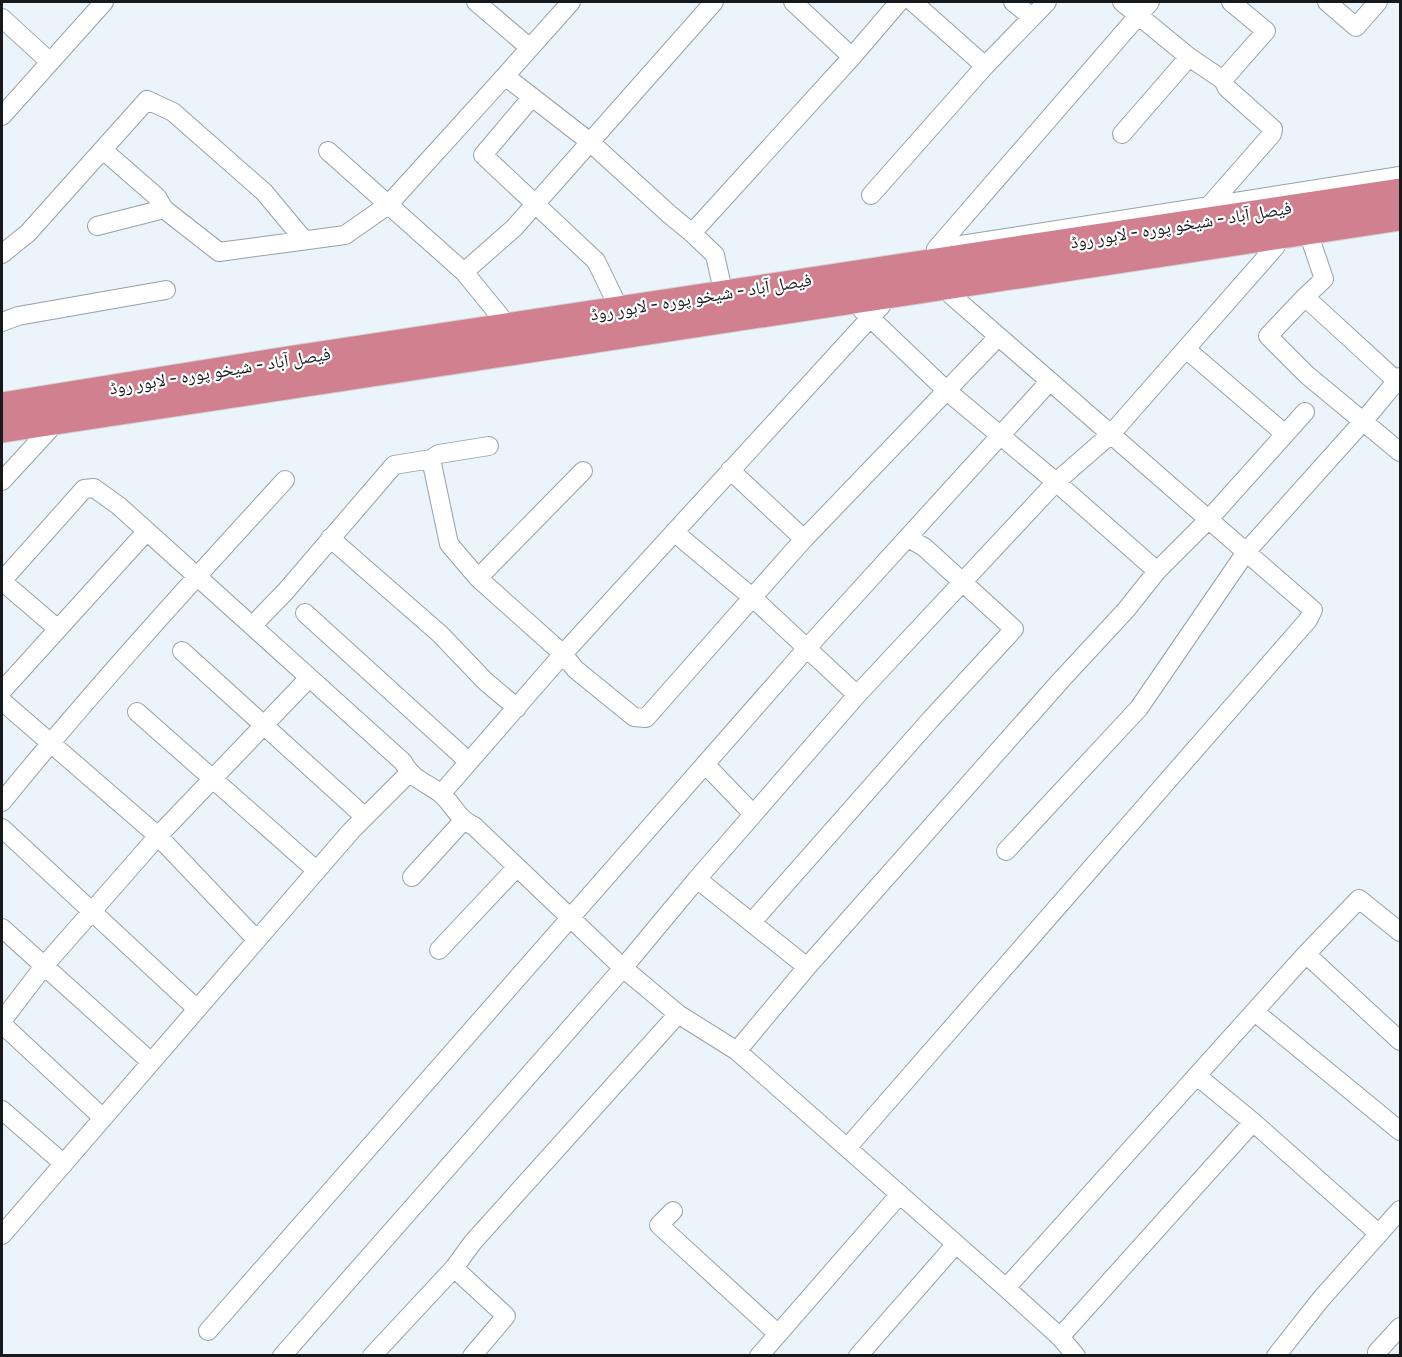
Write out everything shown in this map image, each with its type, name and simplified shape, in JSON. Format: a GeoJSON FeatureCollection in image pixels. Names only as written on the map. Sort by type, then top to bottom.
{"type":"FeatureCollection","features":[{"type":"Feature","properties":{"kind":"highway","name":"فیصل آباد - شیخو پورہ - لاہور روڈ"},"geometry":{"type":"LineString","coordinates":[[2,406],[347,351],[1401,192]]}},
{"type":"Feature","properties":{"kind":"highway","name":"فیصل آباد - شیخو پورہ - لاہور روڈ"},"geometry":{"type":"LineString","coordinates":[[2,429],[1401,217]]}},
{"type":"Feature","properties":{"kind":"street"},"geometry":{"type":"LineString","coordinates":[[2,116],[104,2]]}},
{"type":"Feature","properties":{"kind":"street"},"geometry":{"type":"LineString","coordinates":[[476,2],[530,48]]}},
{"type":"Feature","properties":{"kind":"street"},"geometry":{"type":"LineString","coordinates":[[103,150],[157,196],[164,210],[219,252],[345,235],[388,206],[571,2]]}},
{"type":"Feature","properties":{"kind":"street"},"geometry":{"type":"LineString","coordinates":[[464,272],[514,228],[714,2]]}},
{"type":"Feature","properties":{"kind":"street"},"geometry":{"type":"LineString","coordinates":[[793,2],[852,57]]}},
{"type":"Feature","properties":{"kind":"street"},"geometry":{"type":"LineString","coordinates":[[692,233],[899,2]]}},
{"type":"Feature","properties":{"kind":"street"},"geometry":{"type":"LineString","coordinates":[[913,2],[985,66]]}},
{"type":"Feature","properties":{"kind":"street"},"geometry":{"type":"LineString","coordinates":[[1012,2],[1032,17]]}},
{"type":"Feature","properties":{"kind":"street"},"geometry":{"type":"LineString","coordinates":[[871,195],[985,66],[1047,2]]}},
{"type":"Feature","properties":{"kind":"street"},"geometry":{"type":"LineString","coordinates":[[1122,2],[1189,57],[1223,80],[1227,88],[1273,129],[1272,134],[1208,207]]}},
{"type":"Feature","properties":{"kind":"street"},"geometry":{"type":"LineString","coordinates":[[936,249],[1150,2]]}},
{"type":"Feature","properties":{"kind":"street"},"geometry":{"type":"LineString","coordinates":[[1223,80],[1266,31],[1231,2]]}},
{"type":"Feature","properties":{"kind":"street"},"geometry":{"type":"LineString","coordinates":[[1327,2],[1356,27],[1378,2]]}},
{"type":"Feature","properties":{"kind":"street"},"geometry":{"type":"LineString","coordinates":[[2,18],[50,62]]}},
{"type":"Feature","properties":{"kind":"street"},"geometry":{"type":"LineString","coordinates":[[1122,134],[1189,57]]}},
{"type":"Feature","properties":{"kind":"street"},"geometry":{"type":"LineString","coordinates":[[505,76],[590,142],[692,233],[715,255],[721,282]]}},
{"type":"Feature","properties":{"kind":"street"},"geometry":{"type":"LineString","coordinates":[[532,97],[483,155],[596,261],[614,298]]}},
{"type":"Feature","properties":{"kind":"street"},"geometry":{"type":"LineString","coordinates":[[2,254],[28,233],[147,100],[173,112],[264,192],[304,240]]}},
{"type":"Feature","properties":{"kind":"street"},"geometry":{"type":"LineString","coordinates":[[328,151],[464,272],[500,316]]}},
{"type":"Feature","properties":{"kind":"street"},"geometry":{"type":"LineString","coordinates":[[2,392],[1401,176]]}},
{"type":"Feature","properties":{"kind":"street"},"geometry":{"type":"LineString","coordinates":[[98,226],[164,210]]}},
{"type":"Feature","properties":{"kind":"street"},"geometry":{"type":"LineString","coordinates":[[2,438],[870,311],[951,296],[1401,227]]}},
{"type":"Feature","properties":{"kind":"street"},"geometry":{"type":"LineString","coordinates":[[1311,241],[1324,279],[1268,336],[1307,375],[1401,452]]}},
{"type":"Feature","properties":{"kind":"street"},"geometry":{"type":"LineString","coordinates":[[282,1356],[623,968],[857,695],[1056,482],[1111,434],[1276,246]]}},
{"type":"Feature","properties":{"kind":"street"},"geometry":{"type":"LineString","coordinates":[[2,322],[18,316],[166,290]]}},
{"type":"Feature","properties":{"kind":"street"},"geometry":{"type":"LineString","coordinates":[[847,1148],[1308,621],[1313,610],[951,296]]}},
{"type":"Feature","properties":{"kind":"street"},"geometry":{"type":"LineString","coordinates":[[1006,850],[1139,708],[1246,552],[1399,381],[1305,297]]}},
{"type":"Feature","properties":{"kind":"street"},"geometry":{"type":"LineString","coordinates":[[870,311],[947,391],[1056,482],[1157,571]]}},
{"type":"Feature","properties":{"kind":"street"},"geometry":{"type":"LineString","coordinates":[[441,794],[870,311]]}},
{"type":"Feature","properties":{"kind":"street"},"geometry":{"type":"LineString","coordinates":[[431,459],[449,544],[478,578],[563,654],[575,669],[634,717],[646,718],[804,539],[998,337]]}},
{"type":"Feature","properties":{"kind":"street"},"geometry":{"type":"LineString","coordinates":[[1186,349],[1285,434]]}},
{"type":"Feature","properties":{"kind":"street"},"geometry":{"type":"LineString","coordinates":[[208,1331],[807,648],[1050,381]]}},
{"type":"Feature","properties":{"kind":"street"},"geometry":{"type":"LineString","coordinates":[[737,1051],[807,968],[1062,679],[1126,610],[1157,571],[1209,519],[1305,412]]}},
{"type":"Feature","properties":{"kind":"street"},"geometry":{"type":"LineString","coordinates":[[2,481],[49,430]]}},
{"type":"Feature","properties":{"kind":"street"},"geometry":{"type":"LineString","coordinates":[[252,626],[285,592],[394,465],[431,459],[439,454],[489,446]]}},
{"type":"Feature","properties":{"kind":"street"},"geometry":{"type":"LineString","coordinates":[[730,470],[804,539]]}},
{"type":"Feature","properties":{"kind":"street"},"geometry":{"type":"LineString","coordinates":[[478,578],[583,471]]}},
{"type":"Feature","properties":{"kind":"street"},"geometry":{"type":"LineString","coordinates":[[2,802],[50,742],[285,480]]}},
{"type":"Feature","properties":{"kind":"street"},"geometry":{"type":"LineString","coordinates":[[58,629],[2,581],[84,489],[94,488],[119,506],[308,679],[403,762],[409,773],[441,794],[463,821],[474,826],[623,968],[678,1014],[737,1051],[1006,1288],[1060,1337],[1076,1356]]}},
{"type":"Feature","properties":{"kind":"street"},"geometry":{"type":"LineString","coordinates":[[2,692],[146,532]]}},
{"type":"Feature","properties":{"kind":"street"},"geometry":{"type":"LineString","coordinates":[[674,532],[753,598],[857,695]]}},
{"type":"Feature","properties":{"kind":"street"},"geometry":{"type":"LineString","coordinates":[[330,538],[440,634],[485,681],[517,708]]}},
{"type":"Feature","properties":{"kind":"street"},"geometry":{"type":"LineString","coordinates":[[752,922],[930,719],[1014,629],[924,547],[908,538]]}},
{"type":"Feature","properties":{"kind":"street"},"geometry":{"type":"LineString","coordinates":[[305,613],[469,762]]}},
{"type":"Feature","properties":{"kind":"street"},"geometry":{"type":"LineString","coordinates":[[182,651],[365,817]]}},
{"type":"Feature","properties":{"kind":"street"},"geometry":{"type":"LineString","coordinates":[[103,1118],[2,1023],[44,966],[158,836],[262,724],[308,679]]}},
{"type":"Feature","properties":{"kind":"street"},"geometry":{"type":"LineString","coordinates":[[2,700],[158,836],[257,940]]}},
{"type":"Feature","properties":{"kind":"street"},"geometry":{"type":"LineString","coordinates":[[137,712],[317,871]]}},
{"type":"Feature","properties":{"kind":"street"},"geometry":{"type":"LineString","coordinates":[[705,764],[753,814]]}},
{"type":"Feature","properties":{"kind":"street"},"geometry":{"type":"LineString","coordinates":[[4,1227],[64,1164],[365,817],[409,773]]}},
{"type":"Feature","properties":{"kind":"street"},"geometry":{"type":"LineString","coordinates":[[412,877],[463,821]]}},
{"type":"Feature","properties":{"kind":"street"},"geometry":{"type":"LineString","coordinates":[[2,828],[197,1009]]}},
{"type":"Feature","properties":{"kind":"street"},"geometry":{"type":"LineString","coordinates":[[439,950],[517,867]]}},
{"type":"Feature","properties":{"kind":"street"},"geometry":{"type":"LineString","coordinates":[[697,879],[807,968]]}},
{"type":"Feature","properties":{"kind":"street"},"geometry":{"type":"LineString","coordinates":[[1006,1288],[1306,954],[1359,899],[1401,933]]}},
{"type":"Feature","properties":{"kind":"street"},"geometry":{"type":"LineString","coordinates":[[2,928],[151,1062]]}},
{"type":"Feature","properties":{"kind":"street"},"geometry":{"type":"LineString","coordinates":[[1306,954],[1401,1041]]}},
{"type":"Feature","properties":{"kind":"street"},"geometry":{"type":"LineString","coordinates":[[1255,1012],[1401,1131]]}},
{"type":"Feature","properties":{"kind":"street"},"geometry":{"type":"LineString","coordinates":[[372,1356],[454,1268],[473,1242],[678,1014]]}},
{"type":"Feature","properties":{"kind":"street"},"geometry":{"type":"LineString","coordinates":[[1197,1076],[1253,1122],[1378,1233]]}},
{"type":"Feature","properties":{"kind":"street"},"geometry":{"type":"LineString","coordinates":[[2,1110],[64,1164]]}},
{"type":"Feature","properties":{"kind":"street"},"geometry":{"type":"LineString","coordinates":[[1060,1337],[1253,1122]]}},
{"type":"Feature","properties":{"kind":"street"},"geometry":{"type":"LineString","coordinates":[[759,1356],[900,1194]]}},
{"type":"Feature","properties":{"kind":"street"},"geometry":{"type":"LineString","coordinates":[[1276,1356],[1321,1299],[1401,1210]]}},
{"type":"Feature","properties":{"kind":"street"},"geometry":{"type":"LineString","coordinates":[[674,1211],[659,1225],[778,1334]]}},
{"type":"Feature","properties":{"kind":"street"},"geometry":{"type":"LineString","coordinates":[[858,1356],[956,1244]]}},
{"type":"Feature","properties":{"kind":"street"},"geometry":{"type":"LineString","coordinates":[[454,1268],[506,1317],[472,1356]]}},
{"type":"Feature","properties":{"kind":"street"},"geometry":{"type":"LineString","coordinates":[[1377,1352],[1401,1327]]}}]}
